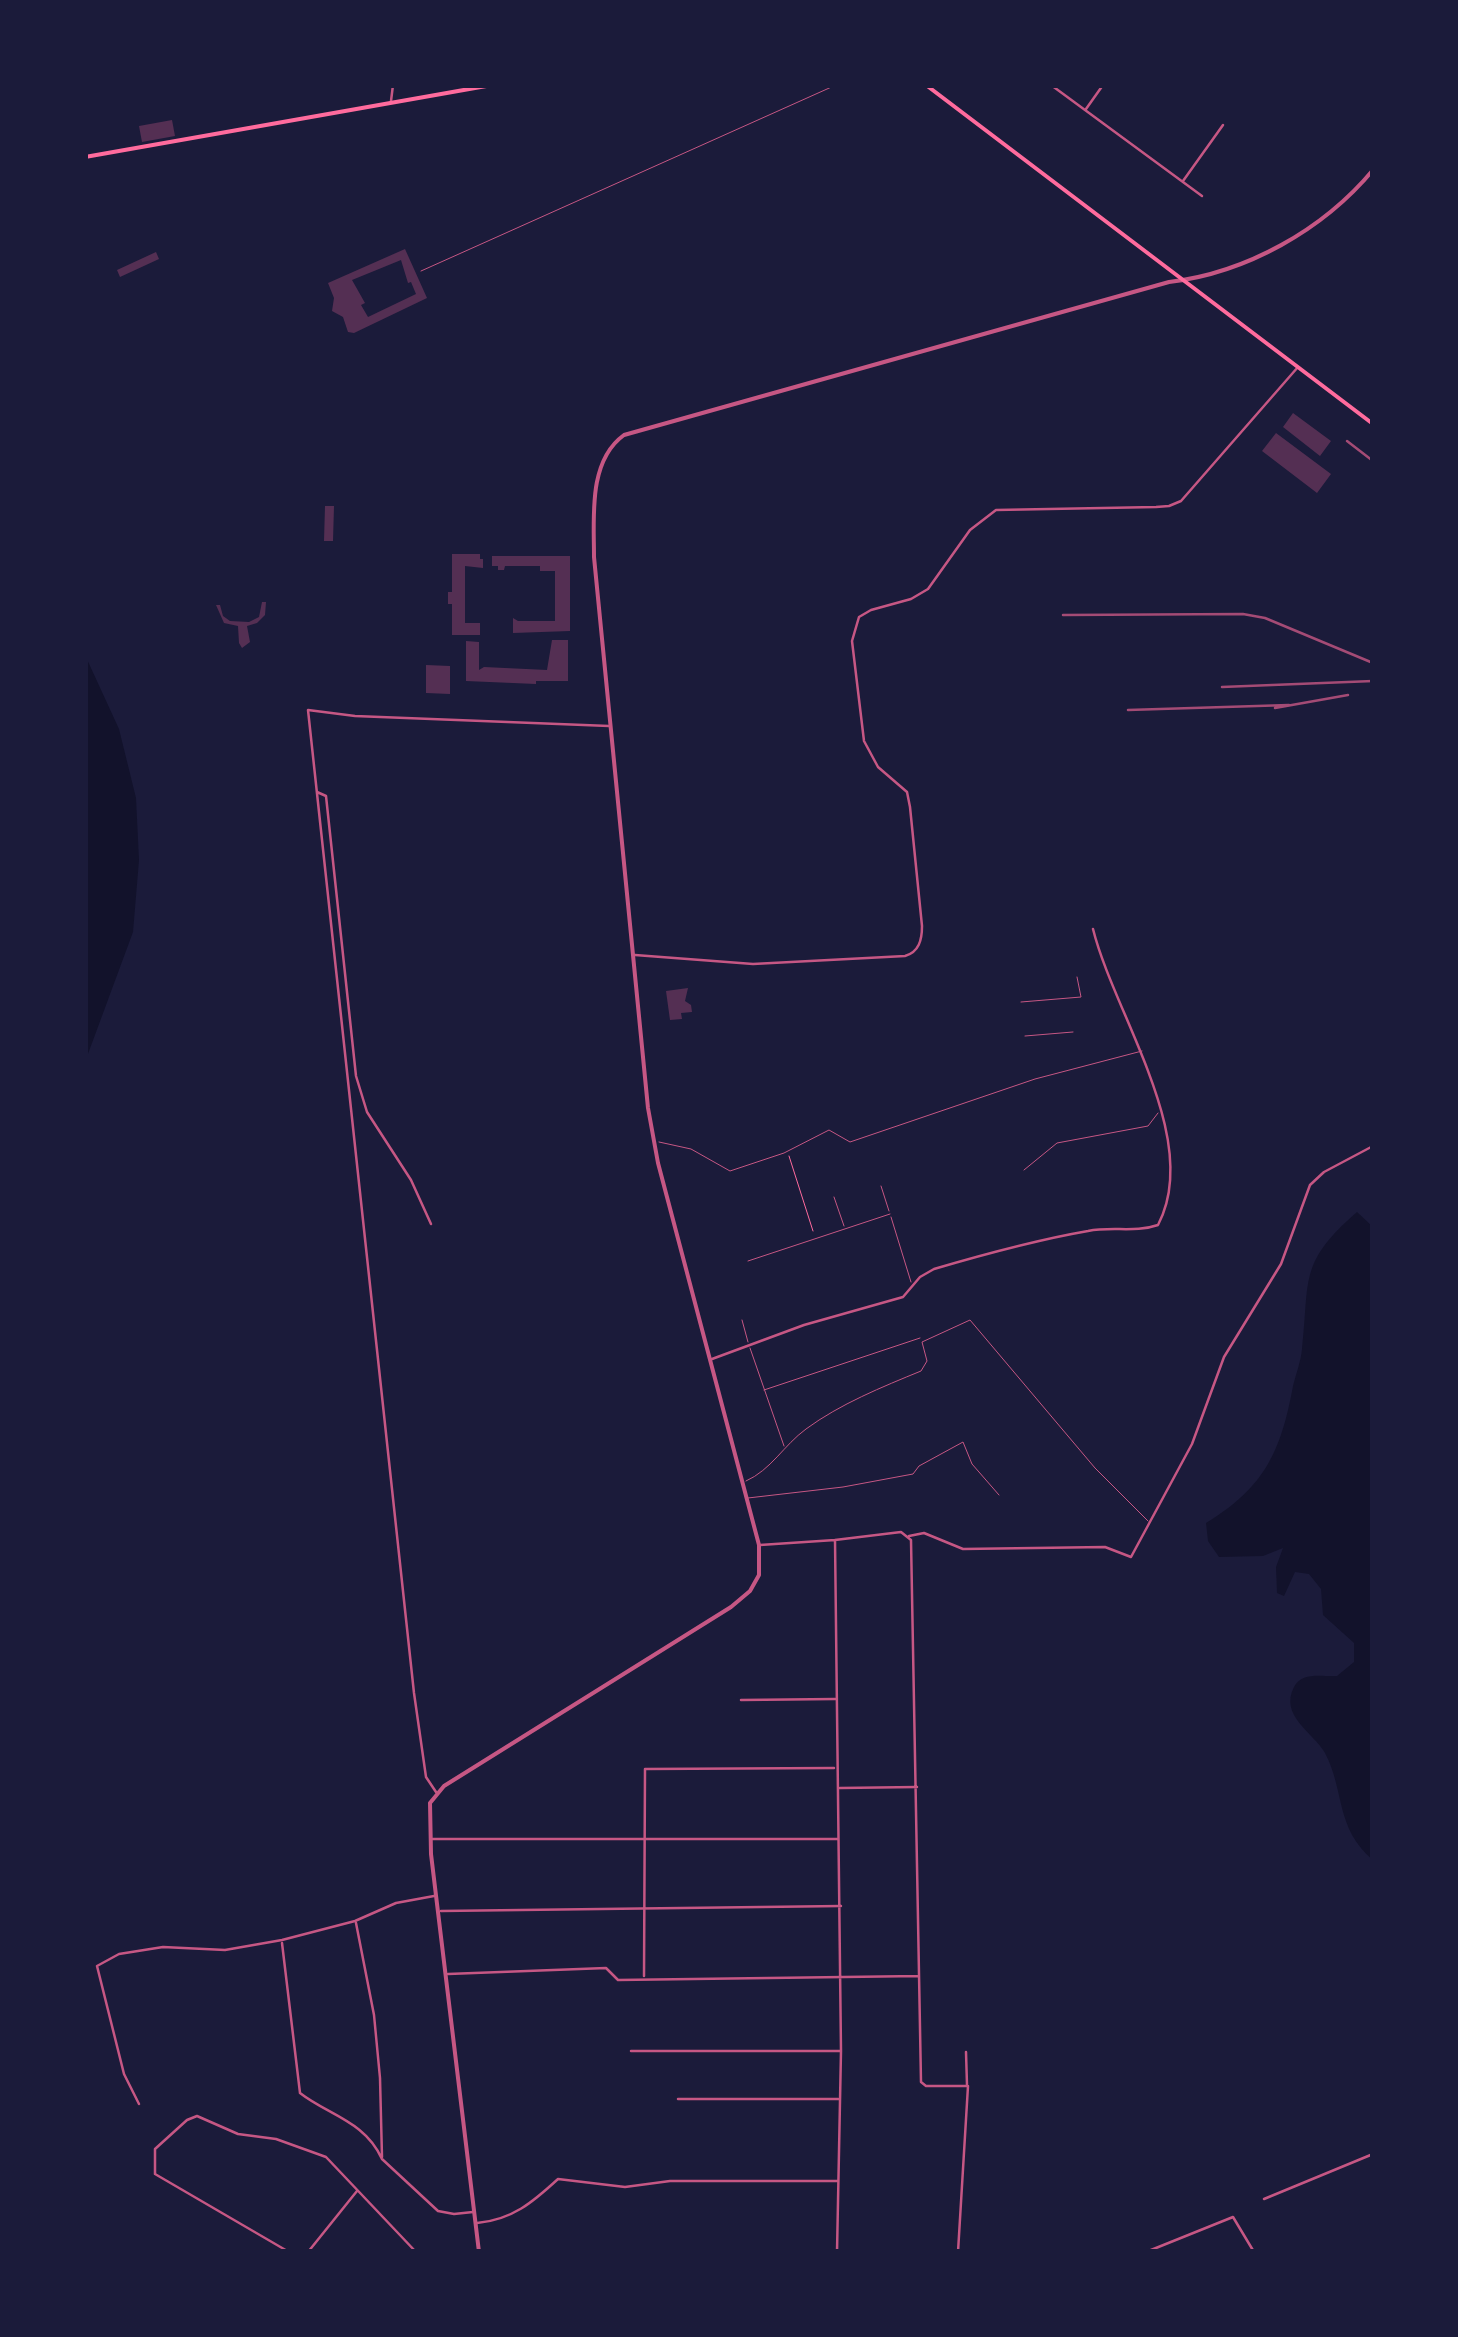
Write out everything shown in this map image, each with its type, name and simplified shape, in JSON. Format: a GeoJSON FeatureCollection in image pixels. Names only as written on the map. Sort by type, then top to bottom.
{"type":"FeatureCollection","features":[{"type":"Feature","properties":{"kind":"main road"},"geometry":{"type":"LineString","coordinates":[[85,157],[492,85]]}},
{"type":"Feature","properties":{"kind":"main road"},"geometry":{"type":"LineString","coordinates":[[926,85],[1373,424]]}},
{"type":"Feature","properties":{"kind":"street"},"geometry":{"type":"LineString","coordinates":[[390,102],[394,85]]}},
{"type":"Feature","properties":{"kind":"street"},"geometry":{"type":"LineString","coordinates":[[1052,85],[1202,196]]}},
{"type":"Feature","properties":{"kind":"street"},"geometry":{"type":"LineString","coordinates":[[1085,110],[1103,85]]}},
{"type":"Feature","properties":{"kind":"street"},"geometry":{"type":"LineString","coordinates":[[1182,182],[1223,125]]}},
{"type":"Feature","properties":{"kind":"street"},"geometry":{"type":"LineString","coordinates":[[479,2252],[430,1839],[428,1813],[436,1792],[739,1601],[759,1575],[753,1520],[654,1142],[594,556],[597,480],[609,451],[620,438],[1184,280],[1263,254],[1337,208],[1373,170]]}},
{"type":"Feature","properties":{"kind":"street"},"geometry":{"type":"LineString","coordinates":[[635,954],[753,964],[831,962],[914,952],[922,926],[910,807],[907,792],[878,767],[864,741],[852,641],[860,617],[928,589],[970,530],[996,510],[1156,507],[1181,501],[1298,367]]}},
{"type":"Feature","properties":{"kind":"street"},"geometry":{"type":"LineString","coordinates":[[436,1792],[426,1777],[414,1693],[308,710],[355,716],[611,726]]}},
{"type":"Feature","properties":{"kind":"street"},"geometry":{"type":"LineString","coordinates":[[315,792],[326,796],[356,1076],[366,1112],[410,1180],[431,1224]]}},
{"type":"Feature","properties":{"kind":"street"},"geometry":{"type":"LineString","coordinates":[[710,1360],[804,1325],[903,1297],[934,1269],[1006,1248],[1095,1229],[1141,1230],[1158,1225],[1171,1182],[1169,1143],[1142,1051],[1112,988],[1094,928]]}},
{"type":"Feature","properties":{"kind":"street"},"geometry":{"type":"LineString","coordinates":[[758,1545],[901,1532],[909,1536],[924,1533],[963,1549],[1095,1547],[1131,1557],[1192,1444],[1224,1357],[1281,1264],[1310,1185],[1324,1172],[1373,1146]]}},
{"type":"Feature","properties":{"kind":"street"},"geometry":{"type":"LineString","coordinates":[[909,1536],[922,2082],[926,2086],[968,2086]]}},
{"type":"Feature","properties":{"kind":"street"},"geometry":{"type":"LineString","coordinates":[[835,1540],[842,2051],[837,2252]]}},
{"type":"Feature","properties":{"kind":"street"},"geometry":{"type":"LineString","coordinates":[[742,1700],[836,1699]]}},
{"type":"Feature","properties":{"kind":"street"},"geometry":{"type":"LineString","coordinates":[[644,1978],[645,1768],[838,1768]]}},
{"type":"Feature","properties":{"kind":"street"},"geometry":{"type":"LineString","coordinates":[[838,1788],[917,1787]]}},
{"type":"Feature","properties":{"kind":"street"},"geometry":{"type":"LineString","coordinates":[[430,1839],[839,1839]]}},
{"type":"Feature","properties":{"kind":"street"},"geometry":{"type":"LineString","coordinates":[[140,2104],[124,2074],[97,1966],[119,1954],[163,1947],[225,1950],[282,1940],[355,1921],[396,1903],[437,1895]]}},
{"type":"Feature","properties":{"kind":"street"},"geometry":{"type":"LineString","coordinates":[[439,1910],[841,1906]]}},
{"type":"Feature","properties":{"kind":"street"},"geometry":{"type":"LineString","coordinates":[[355,1921],[374,2015],[382,2159]]}},
{"type":"Feature","properties":{"kind":"street"},"geometry":{"type":"LineString","coordinates":[[282,1940],[297,2088],[305,2098],[347,2120],[438,2211],[475,2212]]}},
{"type":"Feature","properties":{"kind":"street"},"geometry":{"type":"LineString","coordinates":[[447,1974],[606,1968],[618,1980],[921,1976]]}},
{"type":"Feature","properties":{"kind":"street"},"geometry":{"type":"LineString","coordinates":[[631,2052],[842,2051]]}},
{"type":"Feature","properties":{"kind":"street"},"geometry":{"type":"LineString","coordinates":[[958,2252],[968,2086],[966,2052]]}},
{"type":"Feature","properties":{"kind":"street"},"geometry":{"type":"LineString","coordinates":[[678,2099],[840,2099]]}},
{"type":"Feature","properties":{"kind":"street"},"geometry":{"type":"LineString","coordinates":[[289,2252],[155,2174],[154,2149],[197,2116],[238,2134],[276,2139],[326,2156],[416,2252]]}},
{"type":"Feature","properties":{"kind":"street"},"geometry":{"type":"LineString","coordinates":[[1264,2200],[1373,2154]]}},
{"type":"Feature","properties":{"kind":"street"},"geometry":{"type":"LineString","coordinates":[[476,2223],[505,2219],[533,2203],[558,2179],[626,2187],[670,2181],[838,2181]]}},
{"type":"Feature","properties":{"kind":"street"},"geometry":{"type":"LineString","coordinates":[[308,2252],[358,2190]]}},
{"type":"Feature","properties":{"kind":"street"},"geometry":{"type":"LineString","coordinates":[[1146,2252],[1233,2217],[1254,2252]]}},
{"type":"Feature","properties":{"kind":"lane"},"geometry":{"type":"LineString","coordinates":[[421,271],[836,85]]}},
{"type":"Feature","properties":{"kind":"lane"},"geometry":{"type":"LineString","coordinates":[[1020,1002],[1080,997],[1077,977]]}},
{"type":"Feature","properties":{"kind":"lane"},"geometry":{"type":"LineString","coordinates":[[1025,1036],[1073,1032]]}},
{"type":"Feature","properties":{"kind":"lane"},"geometry":{"type":"LineString","coordinates":[[654,1142],[681,1146],[730,1171],[787,1151],[824,1132],[833,1130],[850,1142],[1036,1079],[1142,1051]]}},
{"type":"Feature","properties":{"kind":"lane"},"geometry":{"type":"LineString","coordinates":[[1024,1170],[1056,1143],[1148,1126],[1160,1110]]}},
{"type":"Feature","properties":{"kind":"lane"},"geometry":{"type":"LineString","coordinates":[[880,1186],[912,1286]]}},
{"type":"Feature","properties":{"kind":"lane"},"geometry":{"type":"LineString","coordinates":[[834,1197],[845,1229]]}},
{"type":"Feature","properties":{"kind":"lane"},"geometry":{"type":"LineString","coordinates":[[748,1262],[890,1214]]}},
{"type":"Feature","properties":{"kind":"lane"},"geometry":{"type":"LineString","coordinates":[[742,1320],[786,1448]]}},
{"type":"Feature","properties":{"kind":"lane"},"geometry":{"type":"LineString","coordinates":[[764,1390],[973,1321],[1094,1468],[1149,1522]]}},
{"type":"Feature","properties":{"kind":"lane"},"geometry":{"type":"LineString","coordinates":[[743,1482],[766,1469],[805,1430],[834,1411],[921,1372],[927,1362],[921,1340]]}},
{"type":"Feature","properties":{"kind":"lane"},"geometry":{"type":"LineString","coordinates":[[747,1498],[843,1488],[912,1474],[963,1442],[972,1464],[999,1495]]}},
{"type":"Feature","properties":{"kind":"path"},"geometry":{"type":"LineString","coordinates":[[787,1151],[815,1239]]}},
{"type":"Feature","properties":{"kind":"shaded area"},"geometry":{"type":"Polygon","coordinates":[[[85,655],[119,729],[136,798],[139,860],[133,932],[85,1062],[85,655]]]}},
{"type":"Feature","properties":{"kind":"shaded area"},"geometry":{"type":"Polygon","coordinates":[[[1357,1212],[1373,1227],[1373,1860],[1346,1822],[1325,1753],[1299,1723],[1291,1707],[1294,1687],[1302,1679],[1337,1676],[1354,1662],[1354,1643],[1323,1615],[1321,1589],[1309,1574],[1295,1572],[1284,1596],[1277,1593],[1276,1567],[1283,1548],[1263,1556],[1219,1557],[1208,1541],[1206,1523],[1242,1496],[1267,1466],[1282,1430],[1301,1358],[1310,1274],[1325,1245],[1357,1212]]]}},
{"type":"Feature","properties":{"kind":"building"},"geometry":{"type":"Polygon","coordinates":[[[172,120],[175,136],[142,142],[139,126],[172,120]]]}},
{"type":"Feature","properties":{"kind":"building"},"geometry":{"type":"Polygon","coordinates":[[[405,249],[427,298],[354,333],[348,332],[343,317],[332,311],[334,298],[328,283],[405,249]],[[401,260],[352,280],[368,317],[416,294],[411,282],[408,283],[401,260]]]}},
{"type":"Feature","properties":{"kind":"building"},"geometry":{"type":"Polygon","coordinates":[[[156,252],[159,259],[120,277],[117,270],[156,252]]]}},
{"type":"Feature","properties":{"kind":"building"},"geometry":{"type":"Polygon","coordinates":[[[1293,413],[1331,441],[1320,456],[1283,427],[1293,413]]]}},
{"type":"Feature","properties":{"kind":"building"},"geometry":{"type":"Polygon","coordinates":[[[1276,433],[1331,474],[1317,493],[1262,451],[1276,433]]]}},
{"type":"Feature","properties":{"kind":"building"},"geometry":{"type":"Polygon","coordinates":[[[325,506],[334,506],[333,541],[324,541],[325,506]]]}},
{"type":"Feature","properties":{"kind":"building"},"geometry":{"type":"Polygon","coordinates":[[[452,554],[480,554],[483,559],[483,568],[465,566],[465,623],[480,623],[480,635],[452,635],[448,592],[452,592],[452,554]]]}},
{"type":"Feature","properties":{"kind":"building"},"geometry":{"type":"Polygon","coordinates":[[[492,556],[570,556],[570,631],[513,633],[513,618],[555,621],[555,571],[540,571],[540,566],[505,566],[498,570],[498,566],[492,566],[492,556]]]}},
{"type":"Feature","properties":{"kind":"building"},"geometry":{"type":"Polygon","coordinates":[[[262,602],[266,602],[265,615],[247,626],[250,642],[242,648],[238,626],[224,623],[216,605],[220,605],[223,616],[230,621],[249,622],[259,617],[262,602]]]}},
{"type":"Feature","properties":{"kind":"building"},"geometry":{"type":"Polygon","coordinates":[[[552,640],[568,640],[568,681],[466,681],[466,641],[479,642],[479,670],[547,670],[552,640]]]}},
{"type":"Feature","properties":{"kind":"building"},"geometry":{"type":"Polygon","coordinates":[[[426,665],[450,666],[450,694],[426,693],[426,665]]]}},
{"type":"Feature","properties":{"kind":"building"},"geometry":{"type":"Polygon","coordinates":[[[688,988],[685,1001],[692,1012],[681,1013],[682,1019],[670,1020],[666,991],[688,988]]]}},
{"type":"Feature","properties":{"kind":"railway"},"geometry":{"type":"LineString","coordinates":[[1347,441],[1373,461]]}},
{"type":"Feature","properties":{"kind":"railway"},"geometry":{"type":"LineString","coordinates":[[1063,615],[1243,614],[1265,618],[1373,663]]}},
{"type":"Feature","properties":{"kind":"railway"},"geometry":{"type":"LineString","coordinates":[[1222,687],[1373,681]]}},
{"type":"Feature","properties":{"kind":"railway"},"geometry":{"type":"LineString","coordinates":[[1275,708],[1348,695]]}},
{"type":"Feature","properties":{"kind":"railway"},"geometry":{"type":"LineString","coordinates":[[1128,710],[1289,705]]}}]}
